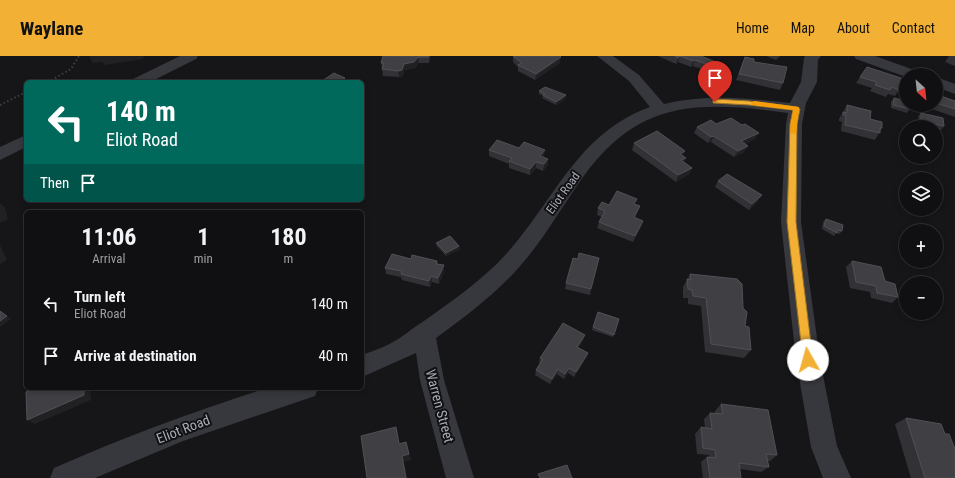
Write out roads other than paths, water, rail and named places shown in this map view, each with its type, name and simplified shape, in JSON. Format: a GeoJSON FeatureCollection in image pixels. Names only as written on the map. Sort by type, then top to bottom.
{"type":"FeatureCollection","features":[{"type":"Feature","properties":{"kind":"street"},"geometry":{"type":"LineString","coordinates":[[142,80],[191,56]]}},
{"type":"Feature","properties":{"kind":"street"},"geometry":{"type":"LineString","coordinates":[[604,56],[634,78],[660,109]]}},
{"type":"Feature","properties":{"kind":"street"},"geometry":{"type":"LineString","coordinates":[[814,56],[811,58],[809,82],[797,109],[794,124],[791,222],[808,360],[824,447],[837,478]]}},
{"type":"Feature","properties":{"kind":"street"},"geometry":{"type":"LineString","coordinates":[[861,56],[899,69]]}},
{"type":"Feature","properties":{"kind":"street"},"geometry":{"type":"LineString","coordinates":[[943,85],[955,89]]}},
{"type":"Feature","properties":{"kind":"street","name":"Eliot Road"},"geometry":{"type":"LineString","coordinates":[[364,365],[402,349],[424,334],[491,281],[524,249],[594,151],[612,133],[638,117],[660,109],[715,102],[749,103],[797,109]]}},
{"type":"Feature","properties":{"kind":"street"},"geometry":{"type":"LineString","coordinates":[[0,154],[24,141]]}},
{"type":"Feature","properties":{"kind":"street","name":"Warren Street"},"geometry":{"type":"LineString","coordinates":[[424,334],[432,380],[460,478]]}},
{"type":"Feature","properties":{"kind":"street","name":"Eliot Road"},"geometry":{"type":"LineString","coordinates":[[64,478],[108,457],[221,415],[300,390]]}}]}
